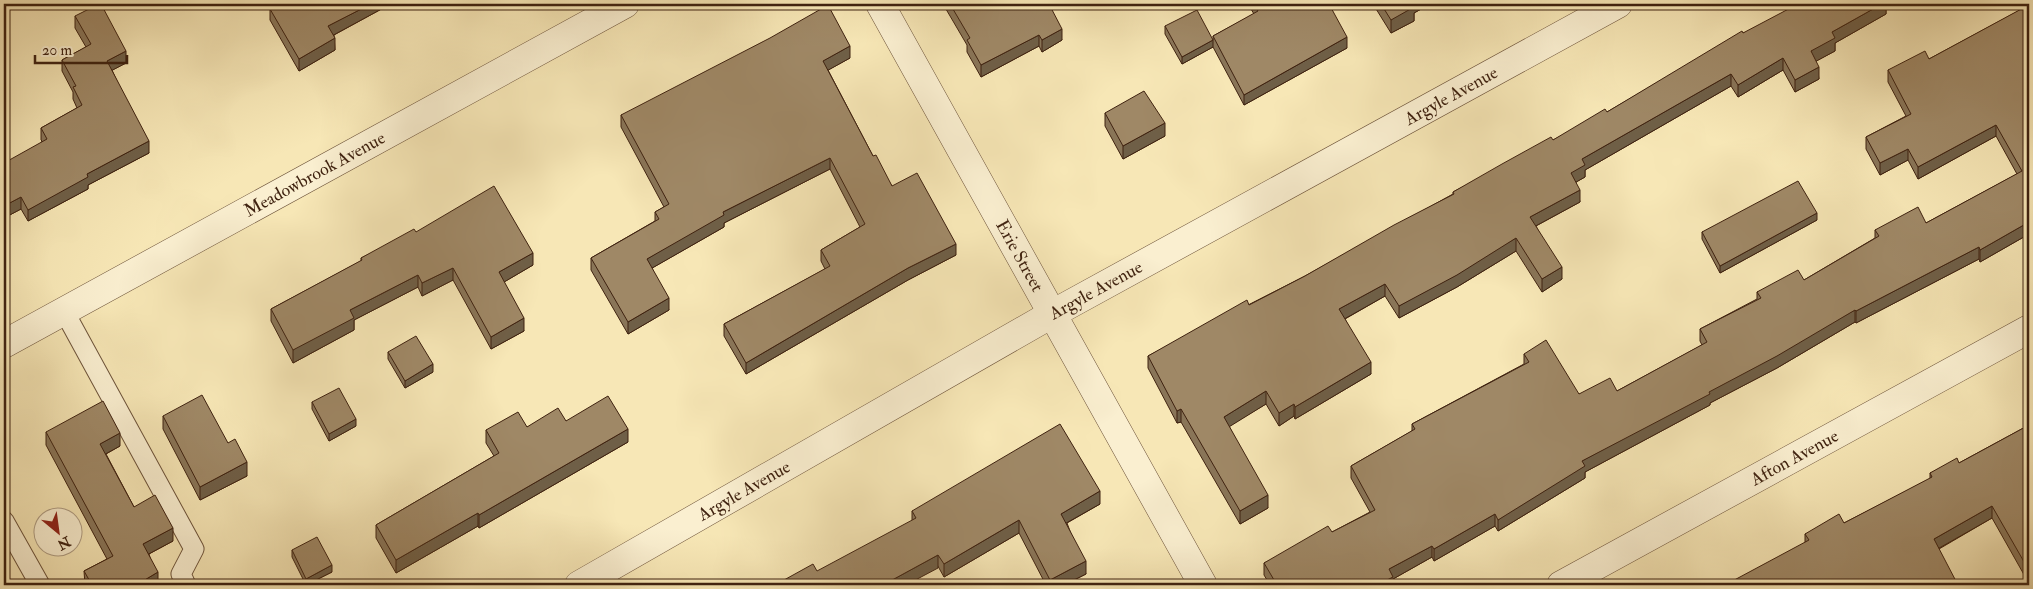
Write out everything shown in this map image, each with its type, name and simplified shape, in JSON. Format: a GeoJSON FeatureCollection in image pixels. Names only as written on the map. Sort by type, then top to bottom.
{"type":"FeatureCollection","features":[{"type":"Feature","properties":{"kind":"street","name":"Meadowbrook Avenue"},"geometry":{"type":"LineString","coordinates":[[4,344],[626,4]]}},
{"type":"Feature","properties":{"kind":"street","name":"Erie Street"},"geometry":{"type":"LineString","coordinates":[[880,4],[1203,585]]}},
{"type":"Feature","properties":{"kind":"street","name":"Argyle Avenue"},"geometry":{"type":"LineString","coordinates":[[579,585],[1052,314],[1618,4]]}},
{"type":"Feature","properties":{"kind":"street","name":"Afton Avenue"},"geometry":{"type":"LineString","coordinates":[[1561,585],[2029,329]]}},
{"type":"Feature","properties":{"kind":"lane"},"geometry":{"type":"LineString","coordinates":[[64,311],[194,549],[181,574],[186,585]]}},
{"type":"Feature","properties":{"kind":"lane"},"geometry":{"type":"LineString","coordinates":[[4,521],[40,585]]}},
{"type":"Feature","properties":{"kind":"building"},"geometry":{"type":"Polygon","coordinates":[[[101,4],[126,51],[107,61],[149,141],[87,174],[88,177],[28,210],[21,197],[4,206],[4,163],[47,139],[41,128],[82,105],[73,87],[76,86],[62,60],[91,44],[75,16],[101,4]]]}},
{"type":"Feature","properties":{"kind":"building"},"geometry":{"type":"Polygon","coordinates":[[[278,4],[371,4],[328,26],[335,38],[299,59],[270,9],[278,4]]]}},
{"type":"Feature","properties":{"kind":"building"},"geometry":{"type":"Polygon","coordinates":[[[950,4],[1049,4],[1062,29],[1042,40],[1039,35],[981,65],[967,40],[970,38],[950,4]]]}},
{"type":"Feature","properties":{"kind":"building"},"geometry":{"type":"Polygon","coordinates":[[[1254,4],[1309,4],[1310,7],[1315,4],[1329,4],[1347,37],[1244,95],[1213,36],[1258,11],[1254,4]]]}},
{"type":"Feature","properties":{"kind":"building"},"geometry":{"type":"Polygon","coordinates":[[[1381,4],[1412,4],[1414,7],[1391,20],[1381,4]]]}},
{"type":"Feature","properties":{"kind":"building"},"geometry":{"type":"Polygon","coordinates":[[[1798,4],[1882,4],[1832,32],[1835,38],[1811,51],[1819,67],[1795,80],[1783,58],[1738,85],[1731,74],[1582,159],[1585,165],[1571,173],[1580,190],[1530,217],[1562,267],[1542,279],[1516,238],[1457,275],[1399,306],[1385,284],[1339,309],[1371,362],[1295,407],[1294,404],[1279,413],[1266,391],[1224,417],[1268,495],[1240,511],[1181,409],[1177,411],[1148,356],[1247,300],[1249,305],[1305,276],[1394,225],[1454,194],[1453,192],[1551,137],[1553,140],[1605,109],[1607,112],[1742,31],[1743,33],[1798,4]]]}},
{"type":"Feature","properties":{"kind":"building"},"geometry":{"type":"Polygon","coordinates":[[[2029,4],[2029,222],[1980,250],[1979,247],[1855,310],[1777,356],[1709,392],[1710,394],[1582,461],[1585,466],[1498,520],[1495,514],[1434,549],[1432,546],[1389,569],[1393,577],[1377,585],[1277,585],[1264,563],[1328,526],[1332,532],[1375,510],[1351,466],[1415,429],[1412,424],[1529,362],[1524,354],[1546,340],[1579,394],[1610,378],[1617,391],[1707,342],[1700,329],[1761,298],[1757,292],[1798,270],[1804,280],[1879,236],[1875,230],[1918,207],[1926,223],[2022,171],[1996,125],[1918,167],[1908,149],[1880,163],[1866,137],[1911,114],[1888,70],[1925,51],[1929,59],[2025,7],[2024,5],[2029,4]]]}},
{"type":"Feature","properties":{"kind":"building"},"geometry":{"type":"Polygon","coordinates":[[[828,5],[850,46],[823,61],[873,156],[876,155],[892,186],[917,173],[956,244],[908,268],[746,363],[724,324],[830,266],[821,250],[865,224],[830,158],[723,212],[724,215],[647,259],[669,298],[628,322],[591,258],[659,219],[655,212],[669,204],[621,115],[770,38],[828,5]]]}},
{"type":"Feature","properties":{"kind":"building"},"geometry":{"type":"Polygon","coordinates":[[[1197,10],[1213,40],[1182,57],[1165,26],[1197,10]]]}},
{"type":"Feature","properties":{"kind":"building"},"geometry":{"type":"Polygon","coordinates":[[[1144,91],[1165,123],[1123,146],[1105,113],[1144,91]]]}},
{"type":"Feature","properties":{"kind":"building"},"geometry":{"type":"Polygon","coordinates":[[[1798,181],[1817,213],[1720,266],[1702,232],[1798,181]]]}},
{"type":"Feature","properties":{"kind":"building"},"geometry":{"type":"Polygon","coordinates":[[[494,186],[533,253],[499,272],[524,318],[491,337],[453,268],[422,283],[418,275],[350,310],[354,318],[293,350],[271,309],[362,260],[361,258],[414,229],[416,232],[494,186]]]}},
{"type":"Feature","properties":{"kind":"building"},"geometry":{"type":"Polygon","coordinates":[[[416,336],[433,364],[405,381],[388,352],[416,336]]]}},
{"type":"Feature","properties":{"kind":"building"},"geometry":{"type":"Polygon","coordinates":[[[339,388],[356,419],[329,434],[312,402],[339,388]]]}},
{"type":"Feature","properties":{"kind":"building"},"geometry":{"type":"Polygon","coordinates":[[[202,395],[228,443],[235,439],[247,462],[200,487],[163,416],[202,395]]]}},
{"type":"Feature","properties":{"kind":"building"},"geometry":{"type":"Polygon","coordinates":[[[608,396],[628,429],[479,515],[478,513],[396,560],[376,525],[499,453],[486,430],[518,412],[527,427],[558,408],[566,421],[608,396]]]}},
{"type":"Feature","properties":{"kind":"building"},"geometry":{"type":"Polygon","coordinates":[[[103,401],[120,433],[100,444],[134,507],[155,495],[173,528],[143,544],[158,572],[139,585],[92,585],[84,571],[113,556],[46,432],[103,401]]]}},
{"type":"Feature","properties":{"kind":"building"},"geometry":{"type":"Polygon","coordinates":[[[1060,424],[1100,491],[1061,514],[1086,561],[1050,580],[1019,520],[944,564],[938,555],[883,585],[775,585],[813,564],[817,571],[916,518],[912,511],[1060,424]]]}},
{"type":"Feature","properties":{"kind":"building"},"geometry":{"type":"Polygon","coordinates":[[[2029,425],[2029,566],[2027,567],[1992,506],[1934,539],[1958,585],[1725,585],[1809,540],[1805,534],[1839,514],[1844,523],[1932,477],[1930,473],[1957,458],[1959,463],[2029,425]]]}},
{"type":"Feature","properties":{"kind":"building"},"geometry":{"type":"Polygon","coordinates":[[[317,537],[332,565],[306,579],[292,550],[317,537]]]}},
{"type":"Feature","properties":{"kind":"building"},"geometry":{"type":"Polygon","coordinates":[[[4,573],[10,585],[4,585],[4,573]]]}},
{"type":"Feature","properties":{"kind":"building"},"geometry":{"type":"Polygon","coordinates":[[[1140,580],[1143,585],[1130,585],[1140,580]]]}}]}
